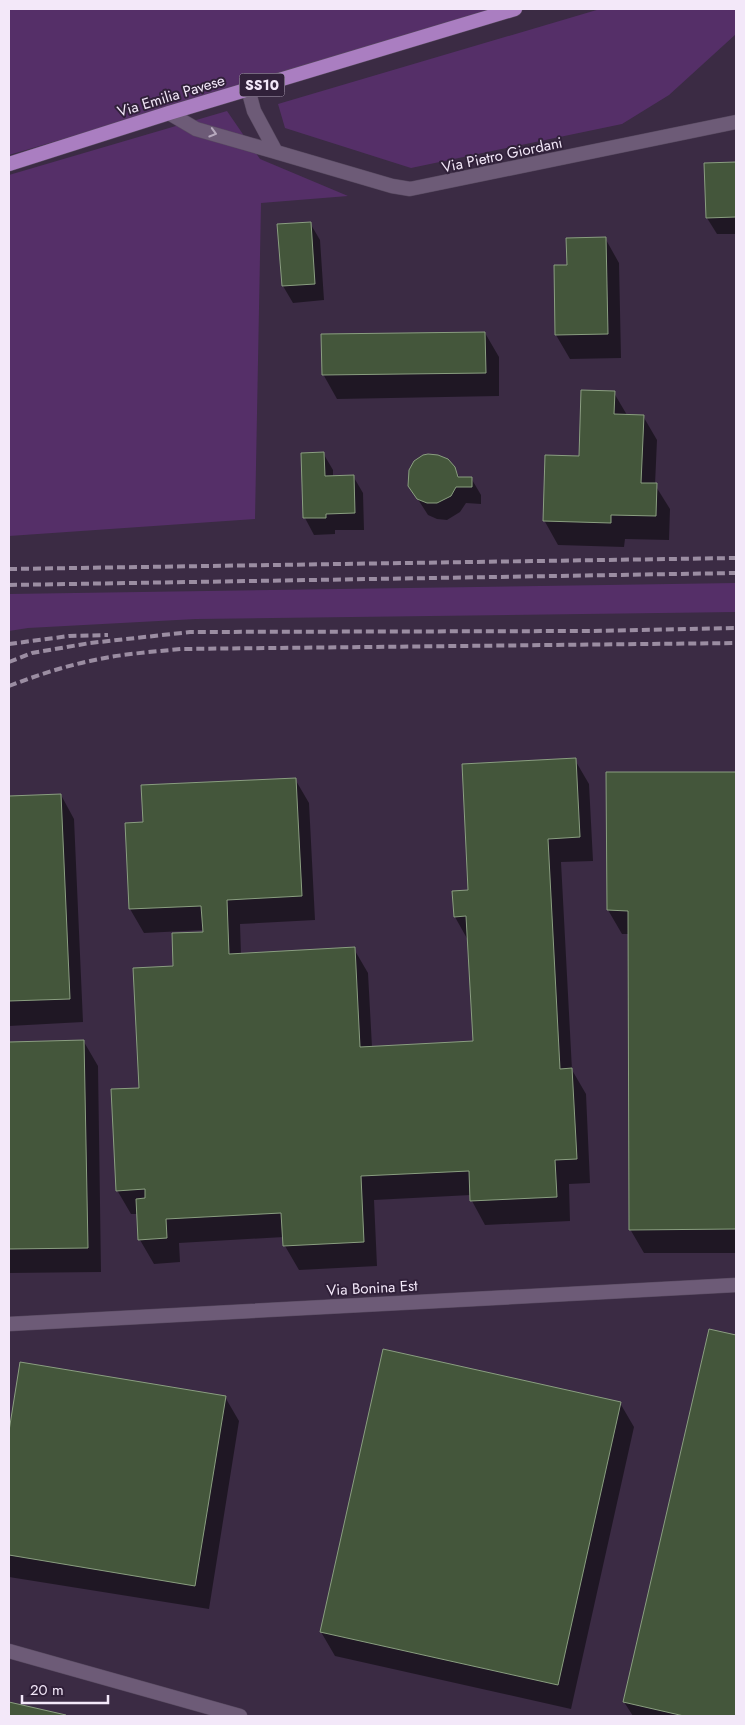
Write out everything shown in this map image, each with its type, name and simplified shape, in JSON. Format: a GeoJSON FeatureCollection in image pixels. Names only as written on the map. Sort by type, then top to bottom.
{"type":"FeatureCollection","features":[{"type":"Feature","properties":{"kind":"main road","name":"Via Emilia Pavese"},"geometry":{"type":"LineString","coordinates":[[9,164],[168,113],[515,9]]}},
{"type":"Feature","properties":{"kind":"street"},"geometry":{"type":"LineString","coordinates":[[248,89],[254,111],[276,152]]}},
{"type":"Feature","properties":{"kind":"street","name":"Via Pietro Giordani"},"geometry":{"type":"LineString","coordinates":[[168,113],[196,128],[392,186],[410,189],[736,122]]}},
{"type":"Feature","properties":{"kind":"street","name":"Via Bonina Est"},"geometry":{"type":"LineString","coordinates":[[9,1324],[736,1285]]}},
{"type":"Feature","properties":{"kind":"street"},"geometry":{"type":"LineString","coordinates":[[9,1651],[240,1716]]}},
{"type":"Feature","properties":{"kind":"shaded area"},"geometry":{"type":"Polygon","coordinates":[[[9,9],[504,9],[9,155],[9,9]]]}},
{"type":"Feature","properties":{"kind":"shaded area"},"geometry":{"type":"Polygon","coordinates":[[[600,9],[736,9],[736,34],[669,95],[622,124],[411,168],[285,128],[278,104],[600,9]]]}},
{"type":"Feature","properties":{"kind":"shaded area"},"geometry":{"type":"Polygon","coordinates":[[[227,111],[260,159],[348,196],[261,203],[255,519],[9,536],[9,175],[227,111]]]}},
{"type":"Feature","properties":{"kind":"shaded area"},"geometry":{"type":"Polygon","coordinates":[[[736,583],[736,612],[196,619],[28,628],[9,631],[9,594],[736,583]]]}},
{"type":"Feature","properties":{"kind":"building"},"geometry":{"type":"Polygon","coordinates":[[[736,162],[736,217],[706,218],[704,163],[736,162]]]}},
{"type":"Feature","properties":{"kind":"building"},"geometry":{"type":"Polygon","coordinates":[[[311,222],[315,284],[282,286],[277,224],[311,222]]]}},
{"type":"Feature","properties":{"kind":"building"},"geometry":{"type":"Polygon","coordinates":[[[606,237],[608,334],[555,335],[554,265],[567,265],[566,238],[606,237]]]}},
{"type":"Feature","properties":{"kind":"building"},"geometry":{"type":"Polygon","coordinates":[[[485,332],[486,373],[322,375],[321,334],[485,332]]]}},
{"type":"Feature","properties":{"kind":"building"},"geometry":{"type":"Polygon","coordinates":[[[581,390],[615,391],[614,414],[644,415],[641,483],[657,483],[656,516],[611,515],[611,523],[543,521],[545,455],[579,456],[581,390]]]}},
{"type":"Feature","properties":{"kind":"building"},"geometry":{"type":"Polygon","coordinates":[[[324,452],[325,476],[354,475],[355,513],[326,514],[326,518],[303,518],[301,453],[324,452]]]}},
{"type":"Feature","properties":{"kind":"building"},"geometry":{"type":"Polygon","coordinates":[[[428,454],[448,459],[455,467],[458,477],[472,477],[472,487],[456,487],[451,496],[437,503],[427,503],[417,499],[408,486],[409,470],[414,461],[428,454]]]}},
{"type":"Feature","properties":{"kind":"building"},"geometry":{"type":"Polygon","coordinates":[[[576,758],[580,837],[548,839],[560,1069],[572,1068],[577,1159],[555,1160],[557,1197],[470,1201],[469,1171],[361,1176],[364,1242],[283,1246],[281,1213],[166,1219],[167,1238],[138,1240],[136,1199],[145,1198],[145,1189],[116,1191],[111,1089],[139,1088],[133,968],[173,966],[172,933],[203,932],[201,906],[129,909],[125,823],[143,822],[141,785],[296,778],[302,896],[227,900],[229,954],[355,947],[360,1047],[473,1041],[466,916],[454,917],[452,891],[468,890],[462,764],[576,758]]]}},
{"type":"Feature","properties":{"kind":"building"},"geometry":{"type":"Polygon","coordinates":[[[606,772],[736,772],[736,1229],[629,1230],[628,911],[607,910],[606,772]]]}},
{"type":"Feature","properties":{"kind":"building"},"geometry":{"type":"Polygon","coordinates":[[[61,794],[70,999],[9,1001],[9,796],[61,794]]]}},
{"type":"Feature","properties":{"kind":"building"},"geometry":{"type":"Polygon","coordinates":[[[84,1040],[88,1248],[9,1249],[9,1042],[84,1040]]]}},
{"type":"Feature","properties":{"kind":"building"},"geometry":{"type":"Polygon","coordinates":[[[709,1329],[736,1335],[736,1716],[684,1716],[623,1702],[709,1329]]]}},
{"type":"Feature","properties":{"kind":"building"},"geometry":{"type":"Polygon","coordinates":[[[383,1349],[621,1402],[558,1685],[320,1632],[383,1349]]]}},
{"type":"Feature","properties":{"kind":"building"},"geometry":{"type":"Polygon","coordinates":[[[20,1362],[226,1396],[195,1586],[9,1555],[9,1431],[20,1362]]]}},
{"type":"Feature","properties":{"kind":"building"},"geometry":{"type":"Polygon","coordinates":[[[9,1702],[66,1715],[66,1716],[9,1716],[9,1702]]]}},
{"type":"Feature","properties":{"kind":"railway"},"geometry":{"type":"LineString","coordinates":[[9,569],[736,558]]}},
{"type":"Feature","properties":{"kind":"railway"},"geometry":{"type":"LineString","coordinates":[[9,585],[736,573]]}},
{"type":"Feature","properties":{"kind":"railway"},"geometry":{"type":"LineString","coordinates":[[9,662],[32,653],[90,643],[190,632],[588,631],[736,628]]}},
{"type":"Feature","properties":{"kind":"railway"},"geometry":{"type":"LineString","coordinates":[[9,644],[69,636],[108,635]]}},
{"type":"Feature","properties":{"kind":"railway"},"geometry":{"type":"LineString","coordinates":[[9,686],[49,672],[90,661],[124,655],[181,649],[736,643]]}}]}
